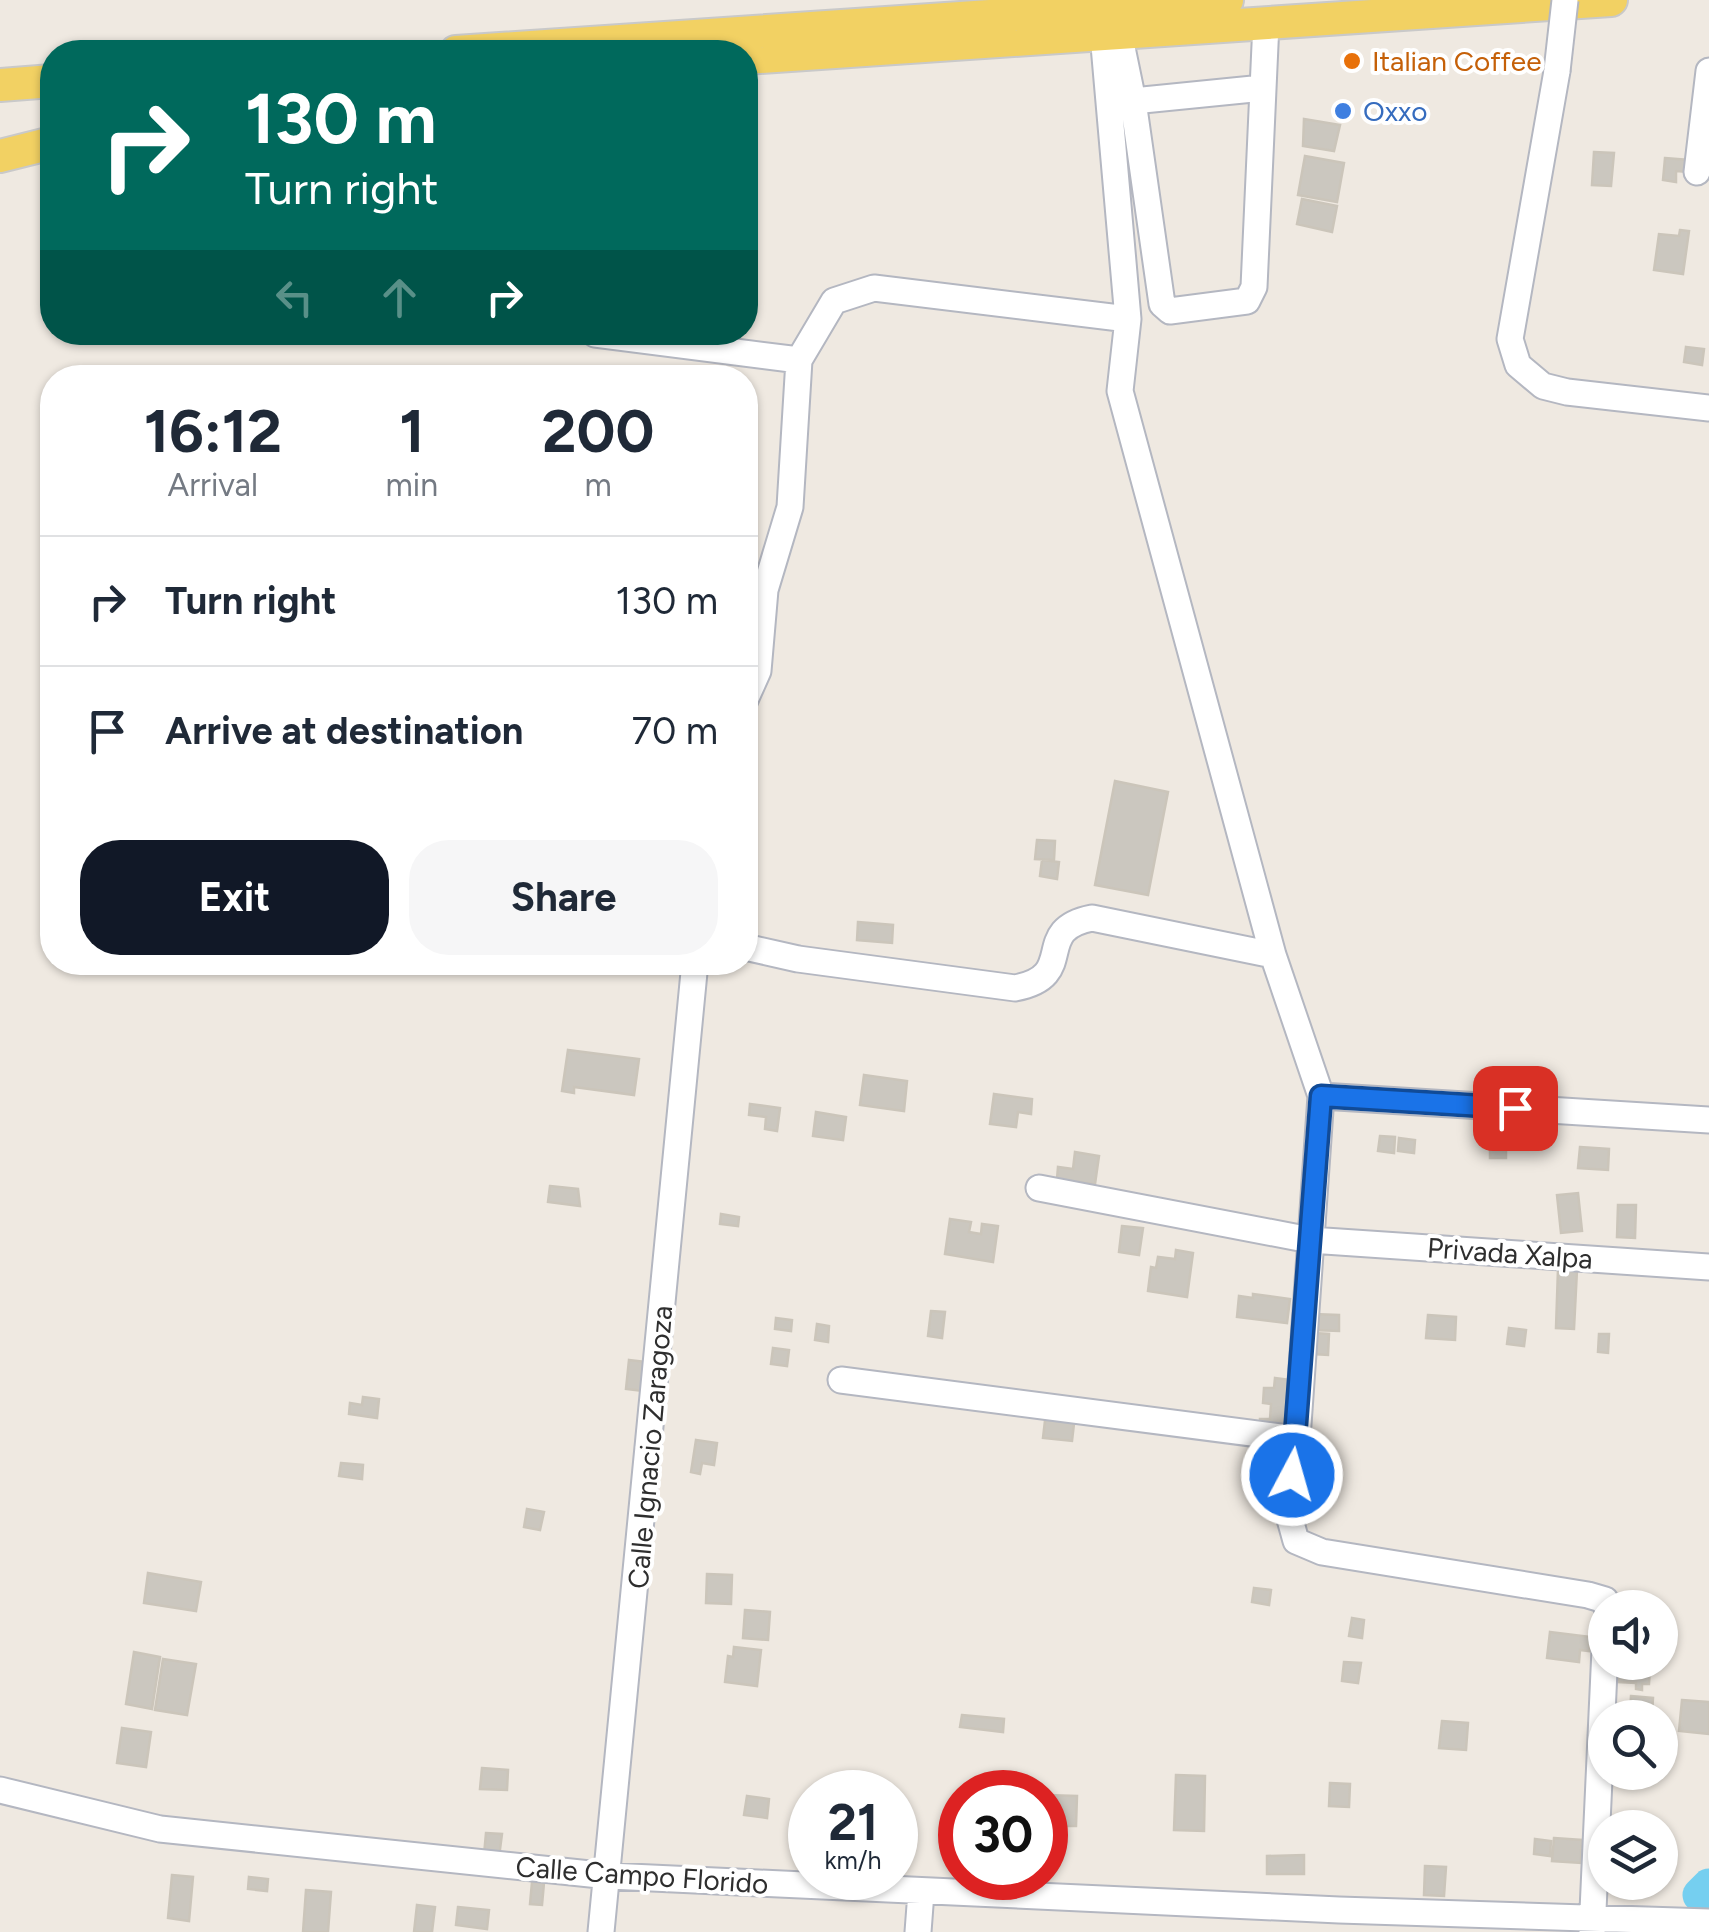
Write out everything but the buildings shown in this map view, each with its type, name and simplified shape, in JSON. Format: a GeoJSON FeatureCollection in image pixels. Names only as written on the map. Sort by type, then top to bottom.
{"type":"FeatureCollection","features":[{"type":"Feature","properties":{"kind":"main road"},"geometry":{"type":"LineString","coordinates":[[634,40],[1227,0]]}},
{"type":"Feature","properties":{"kind":"main road"},"geometry":{"type":"LineString","coordinates":[[758,57],[1611,0]]}},
{"type":"Feature","properties":{"kind":"main road"},"geometry":{"type":"LineString","coordinates":[[0,85],[40,82]]}},
{"type":"Feature","properties":{"kind":"main road"},"geometry":{"type":"LineString","coordinates":[[0,156],[40,146]]}},
{"type":"Feature","properties":{"kind":"street"},"geometry":{"type":"LineString","coordinates":[[1565,0],[1557,71],[1510,339],[1518,365],[1543,386],[1567,392],[1709,408]]}},
{"type":"Feature","properties":{"kind":"street"},"geometry":{"type":"LineString","coordinates":[[1111,33],[1132,101],[1162,304],[1170,311],[1246,300],[1254,287],[1266,23]]}},
{"type":"Feature","properties":{"kind":"street"},"geometry":{"type":"LineString","coordinates":[[1111,33],[1128,319],[1120,391],[1273,955],[1321,1096],[1288,1512],[1296,1541],[1322,1552],[1588,1595]]}},
{"type":"Feature","properties":{"kind":"street"},"geometry":{"type":"LineString","coordinates":[[1697,172],[1709,71]]}},
{"type":"Feature","properties":{"kind":"street"},"geometry":{"type":"LineString","coordinates":[[1132,101],[1263,88]]}},
{"type":"Feature","properties":{"kind":"street"},"geometry":{"type":"LineString","coordinates":[[758,672],[765,590],[790,507],[799,360],[834,301],[874,288],[1128,319]]}},
{"type":"Feature","properties":{"kind":"street"},"geometry":{"type":"LineString","coordinates":[[681,345],[799,360]]}},
{"type":"Feature","properties":{"kind":"street"},"geometry":{"type":"LineString","coordinates":[[758,949],[798,959],[1014,988],[1036,984],[1050,970],[1060,934],[1073,922],[1092,918],[1273,955]]}},
{"type":"Feature","properties":{"kind":"street","name":"Calle Ignacio Zaragoza"},"geometry":{"type":"LineString","coordinates":[[601,1932],[694,975]]}},
{"type":"Feature","properties":{"kind":"street"},"geometry":{"type":"LineString","coordinates":[[1321,1096],[1709,1120]]}},
{"type":"Feature","properties":{"kind":"street","name":"Privada Xalpa"},"geometry":{"type":"LineString","coordinates":[[1040,1188],[1310,1240],[1709,1267]]}},
{"type":"Feature","properties":{"kind":"street"},"geometry":{"type":"LineString","coordinates":[[841,1380],[1296,1438]]}},
{"type":"Feature","properties":{"kind":"street"},"geometry":{"type":"LineString","coordinates":[[1592,1926],[1604,1680]]}},
{"type":"Feature","properties":{"kind":"street","name":"Calle Campo Florido"},"geometry":{"type":"LineString","coordinates":[[0,1790],[160,1829],[609,1876],[922,1892],[1339,1921],[1592,1926],[1709,1922]]}},
{"type":"Feature","properties":{"kind":"street"},"geometry":{"type":"LineString","coordinates":[[918,1932],[922,1892]]}},
{"type":"Feature","properties":{"kind":"waterway"},"geometry":{"type":"LineString","coordinates":[[1700,1895],[1709,1886]]}},
{"type":"Feature","properties":{"kind":"place","name":"Italian Coffee"},"geometry":{"type":"Point","coordinates":[1352,61]}},
{"type":"Feature","properties":{"kind":"place","name":"Oxxo"},"geometry":{"type":"Point","coordinates":[1343,111]}},
{"type":"Feature","properties":{"kind":"route"},"geometry":{"type":"LineString","coordinates":[[1292,1475],[1321,1096],[1515,1108]]}}]}
